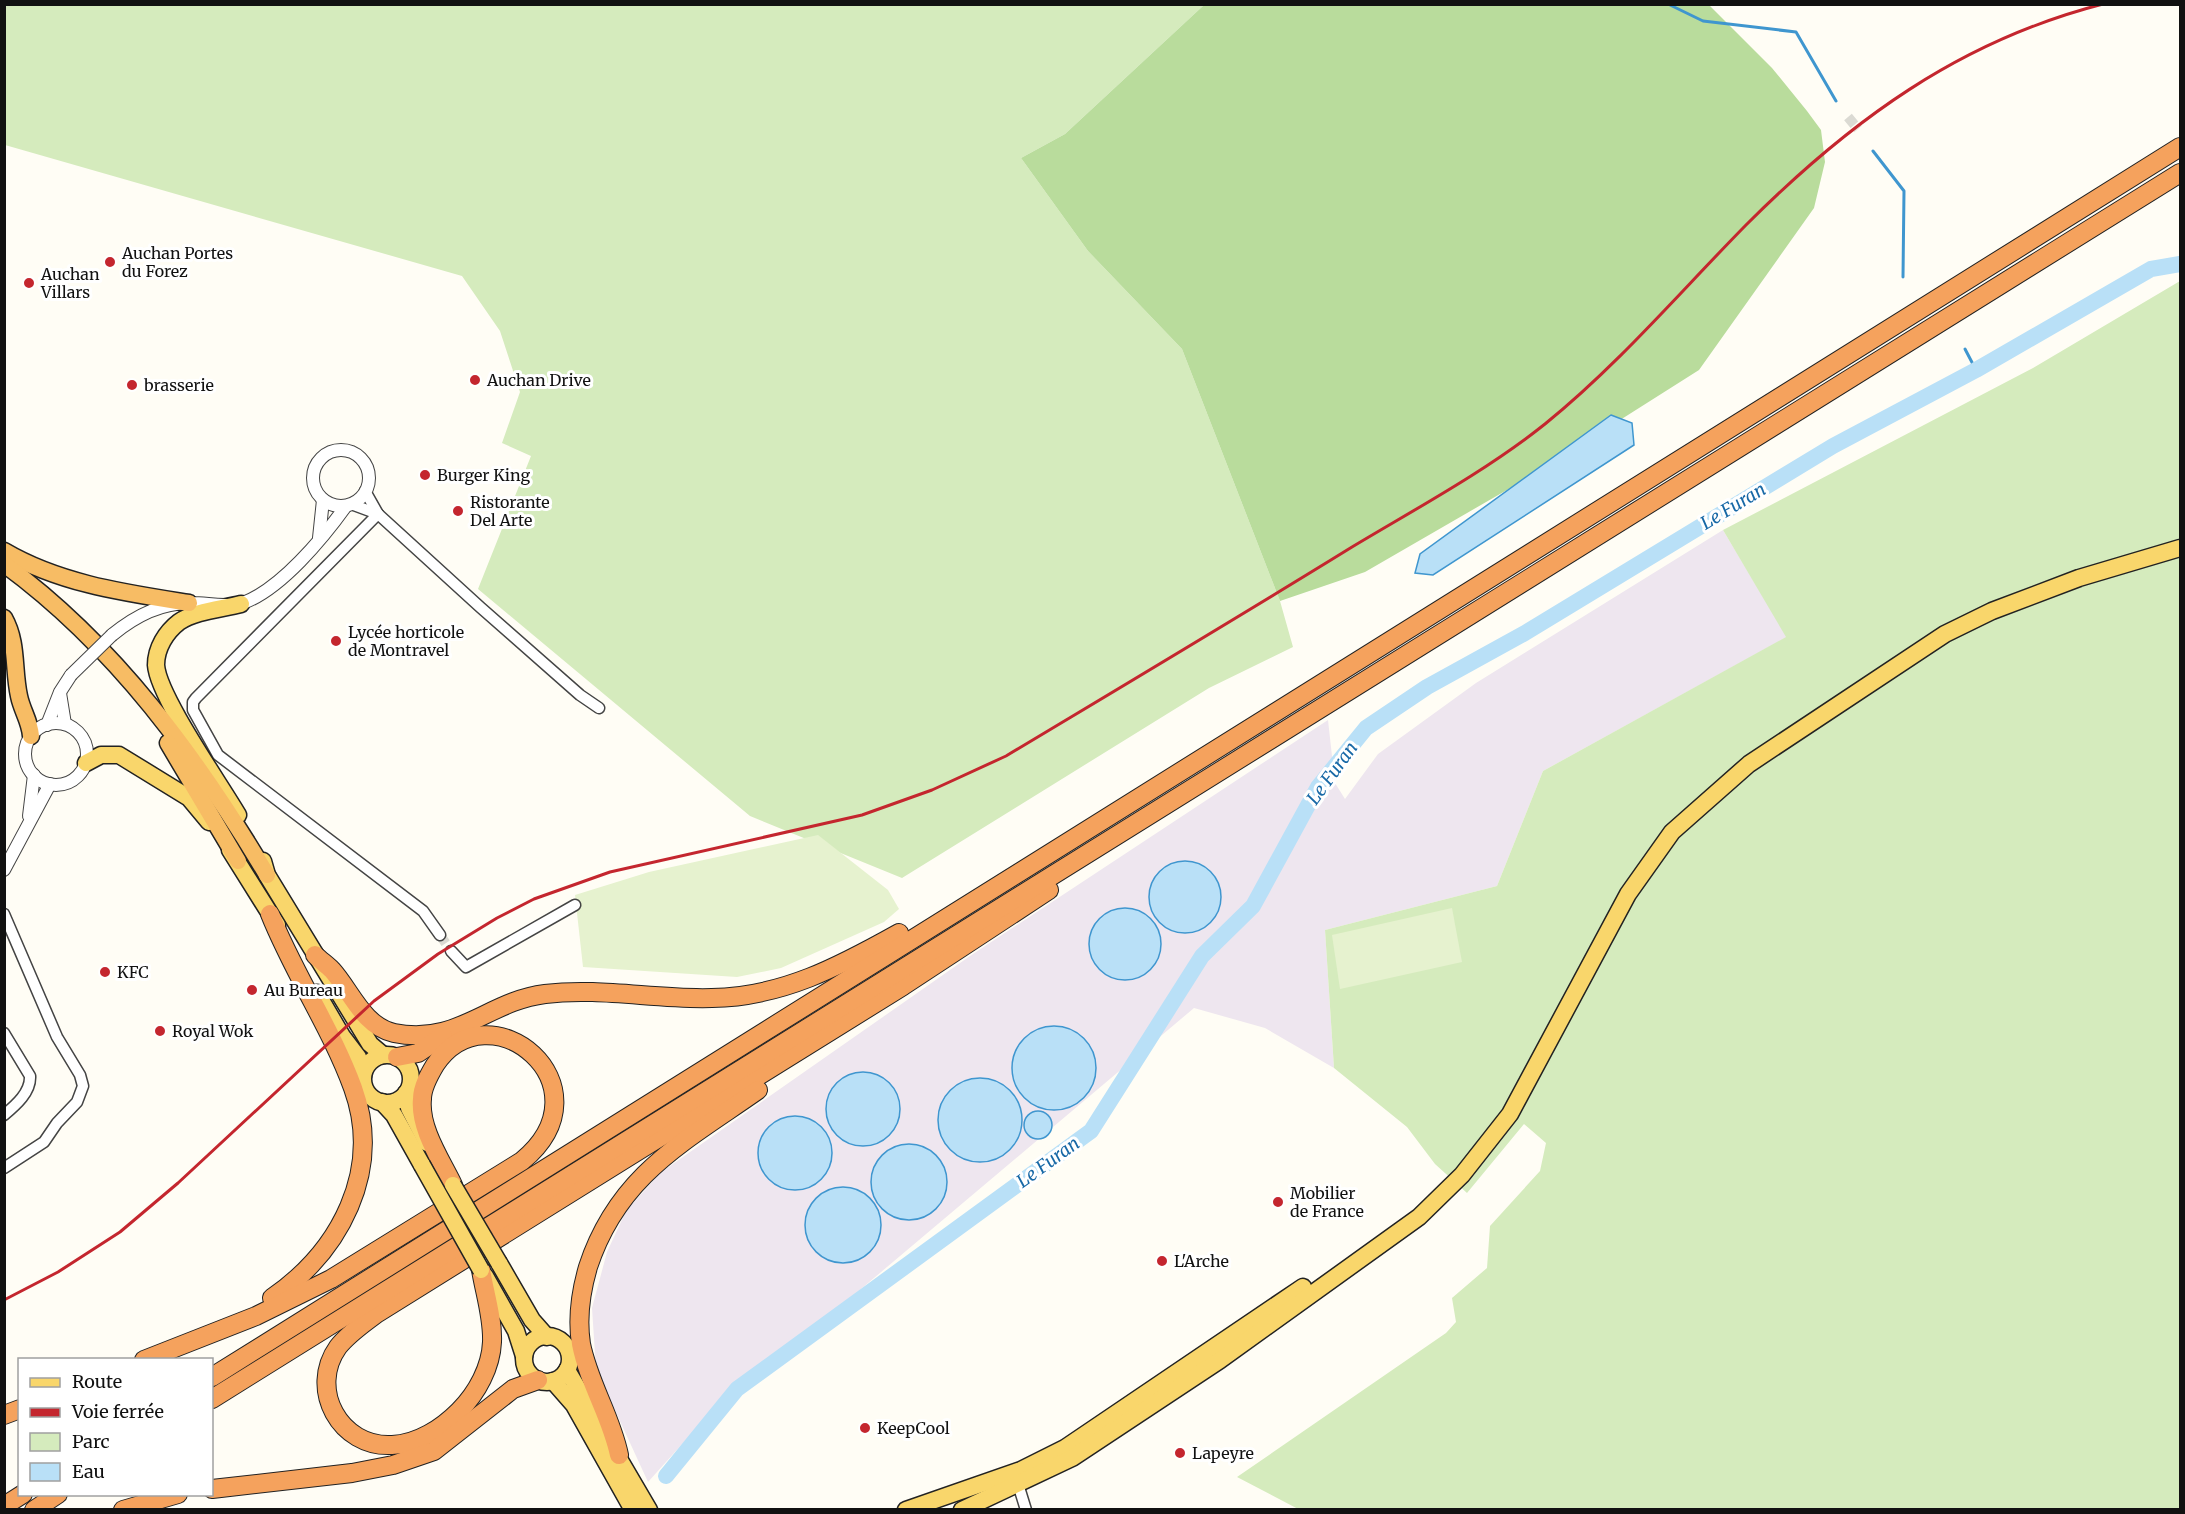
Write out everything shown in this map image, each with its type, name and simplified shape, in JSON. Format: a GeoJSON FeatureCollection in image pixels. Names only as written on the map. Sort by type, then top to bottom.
{"type":"FeatureCollection","features":[{"type":"Feature","properties":{"kind":"highway"},"geometry":{"type":"LineString","coordinates":[[213,1376],[2181,147]]}},
{"type":"Feature","properties":{"kind":"highway"},"geometry":{"type":"LineString","coordinates":[[213,1398],[1119,832],[2181,173]]}},
{"type":"Feature","properties":{"kind":"highway"},"geometry":{"type":"LineString","coordinates":[[4,551],[39,569],[72,580],[189,603]]}},
{"type":"Feature","properties":{"kind":"highway"},"geometry":{"type":"LineString","coordinates":[[4,564],[70,619],[108,657],[179,742],[222,799],[267,875]]}},
{"type":"Feature","properties":{"kind":"highway"},"geometry":{"type":"LineString","coordinates":[[4,572],[102,658],[141,705],[170,746],[238,861]]}},
{"type":"Feature","properties":{"kind":"highway"},"geometry":{"type":"LineString","coordinates":[[4,618],[14,646],[19,696],[30,724],[31,736]]}},
{"type":"Feature","properties":{"kind":"highway"},"geometry":{"type":"LineString","coordinates":[[481,1270],[489,1307],[492,1344],[483,1376],[464,1407],[449,1422],[409,1442],[375,1444],[362,1441],[351,1433],[330,1408],[325,1380],[329,1364],[338,1347],[376,1314],[903,986],[1100,857],[1119,832]]}},
{"type":"Feature","properties":{"kind":"highway"},"geometry":{"type":"LineString","coordinates":[[204,1336],[253,1311],[300,1279],[328,1247],[344,1221],[355,1193],[360,1166],[362,1133],[353,1090],[311,999],[283,946],[270,914]]}},
{"type":"Feature","properties":{"kind":"highway"},"geometry":{"type":"LineString","coordinates":[[390,1056],[418,1053],[447,1033],[508,1004],[543,994],[585,992],[713,998],[749,995],[812,979],[918,923],[940,922]]}},
{"type":"Feature","properties":{"kind":"highway"},"geometry":{"type":"LineString","coordinates":[[315,955],[332,970],[367,1018],[391,1032],[419,1036],[447,1033]]}},
{"type":"Feature","properties":{"kind":"highway"},"geometry":{"type":"LineString","coordinates":[[619,1455],[613,1427],[589,1379],[579,1318],[587,1273],[608,1218],[638,1180],[667,1154],[870,1012],[903,986]]}},
{"type":"Feature","properties":{"kind":"highway"},"geometry":{"type":"LineString","coordinates":[[147,1358],[256,1316],[331,1279],[522,1161],[537,1149],[547,1134],[554,1114],[555,1094],[548,1071],[534,1053],[516,1042],[498,1036],[479,1036],[460,1041],[442,1055],[428,1077],[422,1099],[425,1123],[453,1185]]}},
{"type":"Feature","properties":{"kind":"highway"},"geometry":{"type":"LineString","coordinates":[[213,1489],[352,1473],[393,1465],[434,1450],[513,1389],[545,1381]]}},
{"type":"Feature","properties":{"kind":"highway"},"geometry":{"type":"LineString","coordinates":[[4,1506],[20,1496]]}},
{"type":"Feature","properties":{"kind":"highway"},"geometry":{"type":"LineString","coordinates":[[34,1509],[55,1496]]}},
{"type":"Feature","properties":{"kind":"highway"},"geometry":{"type":"LineString","coordinates":[[123,1509],[171,1496]]}},
{"type":"Feature","properties":{"kind":"main road"},"geometry":{"type":"LineString","coordinates":[[962,1509],[1020,1477],[1065,1448],[1443,1192],[1462,1175],[1510,1114],[1638,879],[1672,832],[1709,797],[1768,750],[1945,634],[1992,611],[2070,581],[2181,548]]}},
{"type":"Feature","properties":{"kind":"main road"},"geometry":{"type":"LineString","coordinates":[[241,603],[193,615],[180,621],[162,641],[156,666],[173,708],[258,847],[267,875],[370,1044],[390,1056],[410,1073],[406,1093],[417,1129],[453,1185],[532,1320],[547,1337]]}},
{"type":"Feature","properties":{"kind":"main road"},"geometry":{"type":"LineString","coordinates":[[86,763],[101,755],[119,755],[148,771],[189,798],[238,861],[342,1036],[358,1057],[367,1092],[382,1102],[394,1115],[516,1331],[526,1369],[574,1405],[633,1509]]}},
{"type":"Feature","properties":{"kind":"main road"},"geometry":{"type":"LineString","coordinates":[[363,1076],[371,1061],[390,1056]]}},
{"type":"Feature","properties":{"kind":"main road"},"geometry":{"type":"LineString","coordinates":[[382,1102],[395,1101],[406,1093]]}},
{"type":"Feature","properties":{"kind":"main road"},"geometry":{"type":"LineString","coordinates":[[524,1356],[535,1340],[547,1337],[559,1340],[567,1348],[570,1362],[567,1370],[545,1381]]}},
{"type":"Feature","properties":{"kind":"main road"},"geometry":{"type":"LineString","coordinates":[[567,1370],[649,1509]]}},
{"type":"Feature","properties":{"kind":"main road"},"geometry":{"type":"LineString","coordinates":[[906,1509],[940,1504],[1020,1477]]}},
{"type":"Feature","properties":{"kind":"street"},"geometry":{"type":"LineString","coordinates":[[28,822],[34,775],[26,756],[31,736],[47,724],[60,692],[70,675],[112,635],[129,621],[153,609],[189,603],[241,603],[261,593],[287,572],[314,548],[319,538],[349,505],[365,491],[368,477],[364,463],[351,452],[335,451],[321,459],[313,474],[315,489],[323,500],[336,506],[349,505],[378,514]]}},
{"type":"Feature","properties":{"kind":"street"},"geometry":{"type":"LineString","coordinates":[[365,491],[378,514],[580,695],[599,708]]}},
{"type":"Feature","properties":{"kind":"street"},"geometry":{"type":"LineString","coordinates":[[319,538],[323,500]]}},
{"type":"Feature","properties":{"kind":"street"},"geometry":{"type":"LineString","coordinates":[[378,514],[196,698],[193,702],[193,710],[218,755],[423,911],[440,935]]}},
{"type":"Feature","properties":{"kind":"street"},"geometry":{"type":"LineString","coordinates":[[60,692],[65,724]]}},
{"type":"Feature","properties":{"kind":"street"},"geometry":{"type":"LineString","coordinates":[[34,775],[50,784],[59,785],[76,778],[86,763],[86,744],[81,735],[65,724],[47,724]]}},
{"type":"Feature","properties":{"kind":"street"},"geometry":{"type":"LineString","coordinates":[[4,870],[16,852],[28,822],[50,784]]}},
{"type":"Feature","properties":{"kind":"street"},"geometry":{"type":"LineString","coordinates":[[451,951],[466,967],[575,905]]}},
{"type":"Feature","properties":{"kind":"street"},"geometry":{"type":"LineString","coordinates":[[4,914],[57,1037],[80,1075],[83,1086],[77,1102],[57,1123],[44,1142],[4,1168]]}},
{"type":"Feature","properties":{"kind":"street"},"geometry":{"type":"LineString","coordinates":[[4,1033],[30,1076],[30,1081],[22,1097],[4,1115]]}},
{"type":"Feature","properties":{"kind":"street"},"geometry":{"type":"LineString","coordinates":[[1020,1477],[1026,1509]]}},
{"type":"Feature","properties":{"kind":"shaded area"},"geometry":{"type":"Polygon","coordinates":[[[1723,530],[1787,637],[1543,771],[1497,886],[1325,930],[1334,1068],[1265,1028],[1194,1008],[855,1294],[736,1384],[648,1482],[596,1369],[592,1308],[607,1252],[626,1211],[660,1173],[970,956],[1328,720],[1335,783],[1345,799],[1378,754],[1476,683],[1723,530]]]}},
{"type":"Feature","properties":{"kind":"green space"},"geometry":{"type":"Polygon","coordinates":[[[1708,4],[1772,68],[1807,111],[1821,130],[1825,162],[1814,208],[1699,370],[1538,472],[1365,572],[1280,601],[1182,349],[1088,251],[1021,158],[1065,134],[1204,5],[1708,4]]]}},
{"type":"Feature","properties":{"kind":"green space"},"geometry":{"type":"Polygon","coordinates":[[[4,5],[1204,5],[1065,134],[1021,158],[1088,251],[1182,349],[1280,601],[1293,647],[1209,688],[902,878],[750,816],[478,589],[531,456],[502,443],[520,392],[500,331],[462,276],[5,145],[4,5]]]}},
{"type":"Feature","properties":{"kind":"green space"},"geometry":{"type":"Polygon","coordinates":[[[2180,281],[2180,1509],[1300,1510],[1237,1477],[1446,1333],[1456,1322],[1452,1298],[1487,1268],[1490,1226],[1540,1171],[1546,1143],[1524,1124],[1467,1193],[1435,1164],[1407,1127],[1334,1068],[1325,930],[1497,886],[1543,771],[1786,637],[1723,530],[2033,368],[2180,281]]]}},
{"type":"Feature","properties":{"kind":"green space"},"geometry":{"type":"Polygon","coordinates":[[[818,835],[888,890],[899,909],[884,922],[781,968],[737,977],[583,967],[575,895],[649,872],[818,835]]]}},
{"type":"Feature","properties":{"kind":"green space"},"geometry":{"type":"Polygon","coordinates":[[[1452,908],[1462,962],[1340,989],[1332,935],[1452,908]]]}},
{"type":"Feature","properties":{"kind":"water"},"geometry":{"type":"Polygon","coordinates":[[[1611,415],[1632,423],[1634,445],[1433,575],[1415,573],[1420,554],[1611,415]]]}},
{"type":"Feature","properties":{"kind":"water"},"geometry":{"type":"Polygon","coordinates":[[[1192,861],[1211,871],[1219,883],[1221,897],[1219,911],[1211,923],[1199,931],[1178,933],[1159,923],[1151,911],[1149,890],[1159,871],[1171,863],[1192,861]]]}},
{"type":"Feature","properties":{"kind":"water"},"geometry":{"type":"Polygon","coordinates":[[[1132,908],[1151,918],[1159,930],[1161,944],[1159,958],[1151,970],[1139,978],[1118,980],[1099,970],[1091,958],[1089,937],[1099,918],[1111,910],[1132,908]]]}},
{"type":"Feature","properties":{"kind":"water"},"geometry":{"type":"Polygon","coordinates":[[[1054,1026],[1070,1029],[1084,1038],[1093,1052],[1096,1068],[1093,1084],[1084,1098],[1070,1107],[1054,1110],[1038,1107],[1024,1098],[1015,1084],[1012,1068],[1015,1052],[1024,1038],[1038,1029],[1054,1026]]]}},
{"type":"Feature","properties":{"kind":"water"},"geometry":{"type":"Polygon","coordinates":[[[863,1072],[884,1078],[894,1088],[900,1109],[894,1130],[884,1140],[863,1146],[842,1140],[832,1130],[826,1109],[832,1088],[842,1078],[863,1072]]]}},
{"type":"Feature","properties":{"kind":"water"},"geometry":{"type":"Polygon","coordinates":[[[980,1078],[996,1081],[1010,1090],[1019,1104],[1022,1120],[1019,1136],[1010,1150],[996,1159],[980,1162],[964,1159],[950,1150],[941,1136],[938,1120],[941,1104],[950,1090],[964,1081],[980,1078]]]}},
{"type":"Feature","properties":{"kind":"water"},"geometry":{"type":"Polygon","coordinates":[[[1038,1111],[1048,1115],[1052,1125],[1048,1135],[1038,1139],[1028,1135],[1024,1125],[1028,1115],[1038,1111]]]}},
{"type":"Feature","properties":{"kind":"water"},"geometry":{"type":"Polygon","coordinates":[[[802,1116],[822,1126],[830,1139],[832,1153],[830,1167],[822,1180],[809,1188],[788,1190],[768,1180],[760,1167],[758,1146],[768,1126],[781,1118],[802,1116]]]}},
{"type":"Feature","properties":{"kind":"water"},"geometry":{"type":"Polygon","coordinates":[[[909,1144],[923,1147],[936,1155],[944,1168],[947,1182],[944,1196],[936,1209],[923,1217],[909,1220],[895,1217],[882,1209],[874,1196],[871,1182],[874,1168],[882,1155],[895,1147],[909,1144]]]}},
{"type":"Feature","properties":{"kind":"water"},"geometry":{"type":"Polygon","coordinates":[[[836,1187],[850,1187],[864,1193],[875,1204],[881,1218],[878,1240],[870,1252],[850,1263],[836,1263],[822,1257],[811,1246],[805,1232],[805,1218],[811,1204],[822,1193],[836,1187]]]}},
{"type":"Feature","properties":{"kind":"waterway"},"geometry":{"type":"LineString","coordinates":[[1668,4],[1703,21],[1796,32],[1836,101]]}},
{"type":"Feature","properties":{"kind":"waterway"},"geometry":{"type":"LineString","coordinates":[[1873,151],[1904,191],[1903,277]]}},
{"type":"Feature","properties":{"kind":"waterway","name":"Le Furan"},"geometry":{"type":"LineString","coordinates":[[666,1476],[737,1389],[1091,1131],[1202,956],[1253,906],[1318,787],[1366,728],[1427,687],[1525,633],[1833,446],[1976,370],[2151,269],[2180,264]]}},
{"type":"Feature","properties":{"kind":"waterway"},"geometry":{"type":"LineString","coordinates":[[1965,349],[1976,370]]}},
{"type":"Feature","properties":{"kind":"tunnel"},"geometry":{"type":"LineString","coordinates":[[1848,117],[1858,129]]}},
{"type":"Feature","properties":{"kind":"tunnel"},"geometry":{"type":"LineString","coordinates":[[440,935],[451,951]]}},
{"type":"Feature","properties":{"kind":"railway"},"geometry":{"type":"LineString","coordinates":[[4,1300],[58,1272],[120,1232],[178,1183],[374,1001],[438,954],[497,918],[534,899],[610,872],[862,815],[932,790],[1006,756],[1451,488],[1499,458],[1572,401],[1624,352],[1785,187],[1867,119],[1910,89],[1954,63],[2001,40],[2051,20],[2103,4]]}},
{"type":"Feature","properties":{"kind":"place","name":"Auchan Portes du Forez"},"geometry":{"type":"Point","coordinates":[110,262]}},
{"type":"Feature","properties":{"kind":"place","name":"Auchan Villars"},"geometry":{"type":"Point","coordinates":[29,283]}},
{"type":"Feature","properties":{"kind":"place","name":"Auchan Drive"},"geometry":{"type":"Point","coordinates":[475,380]}},
{"type":"Feature","properties":{"kind":"place","name":"brasserie"},"geometry":{"type":"Point","coordinates":[132,385]}},
{"type":"Feature","properties":{"kind":"place","name":"Burger King"},"geometry":{"type":"Point","coordinates":[425,475]}},
{"type":"Feature","properties":{"kind":"place","name":"Ristorante Del Arte"},"geometry":{"type":"Point","coordinates":[458,511]}},
{"type":"Feature","properties":{"kind":"place","name":"Lycée horticole de Montravel"},"geometry":{"type":"Point","coordinates":[336,641]}},
{"type":"Feature","properties":{"kind":"place","name":"KFC"},"geometry":{"type":"Point","coordinates":[105,972]}},
{"type":"Feature","properties":{"kind":"place","name":"Au Bureau"},"geometry":{"type":"Point","coordinates":[252,990]}},
{"type":"Feature","properties":{"kind":"place","name":"Royal Wok"},"geometry":{"type":"Point","coordinates":[160,1031]}},
{"type":"Feature","properties":{"kind":"place","name":"Mobilier de France"},"geometry":{"type":"Point","coordinates":[1278,1202]}},
{"type":"Feature","properties":{"kind":"place","name":"L'Arche"},"geometry":{"type":"Point","coordinates":[1162,1261]}},
{"type":"Feature","properties":{"kind":"place","name":"KeepCool"},"geometry":{"type":"Point","coordinates":[865,1428]}},
{"type":"Feature","properties":{"kind":"place","name":"Lapeyre"},"geometry":{"type":"Point","coordinates":[1180,1453]}}]}
